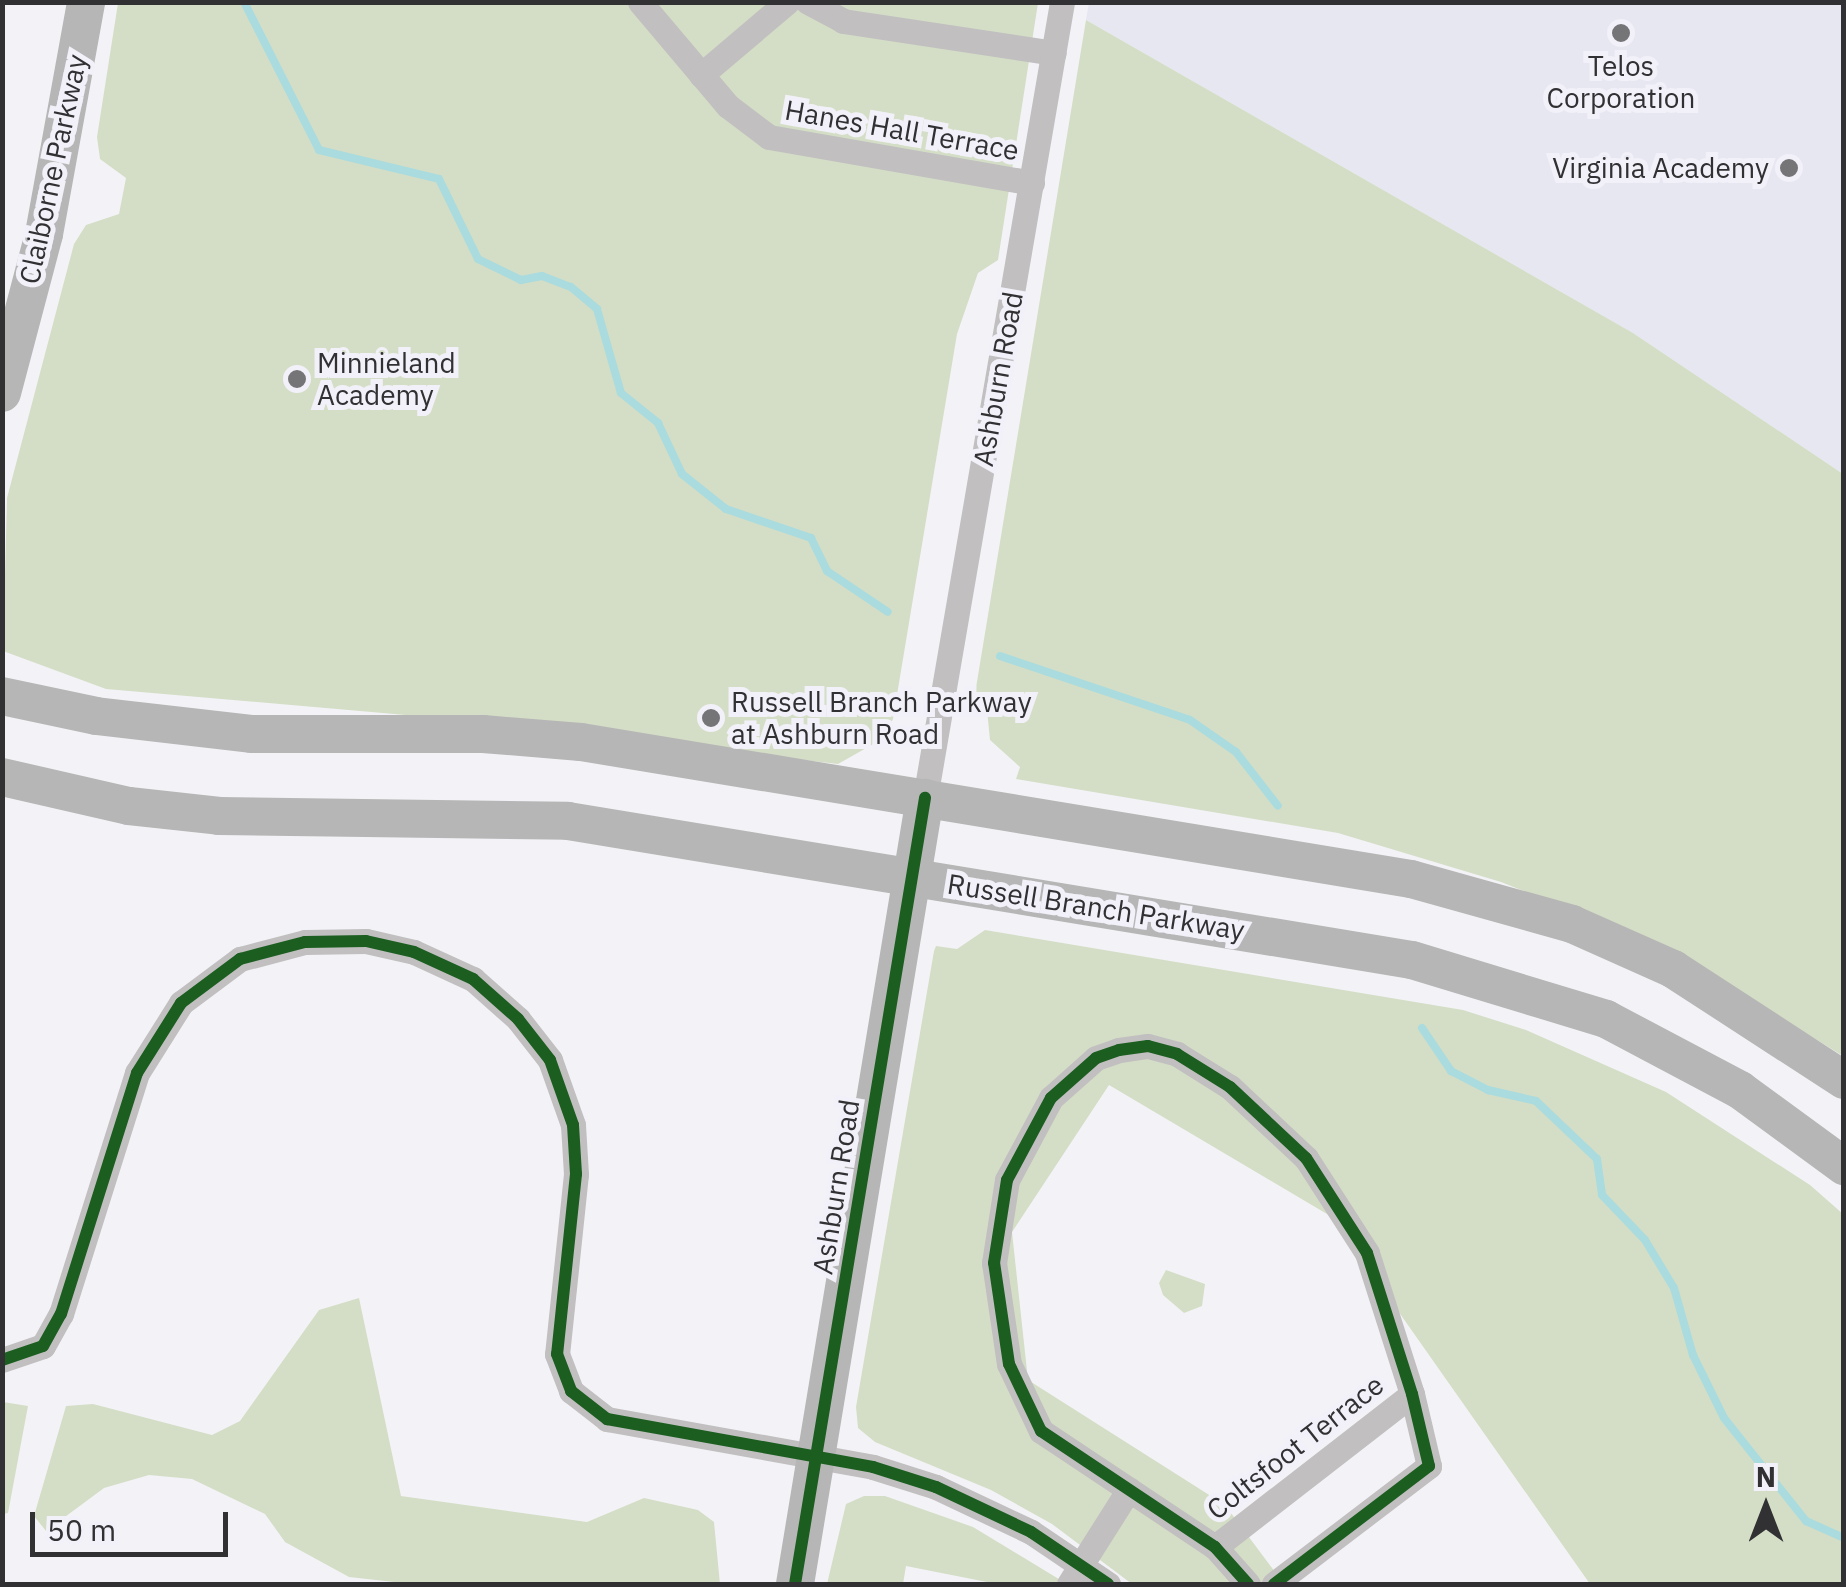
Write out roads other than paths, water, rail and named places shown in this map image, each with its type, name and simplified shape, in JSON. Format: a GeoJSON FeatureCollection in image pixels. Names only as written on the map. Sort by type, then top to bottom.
{"type":"FeatureCollection","features":[{"type":"Feature","properties":{"kind":"main road","name":"Claiborne Parkway"},"geometry":{"type":"LineString","coordinates":[[2,392],[44,234],[86,2]]}},
{"type":"Feature","properties":{"kind":"main road"},"geometry":{"type":"LineString","coordinates":[[2,696],[174,728],[581,742],[1349,866],[1496,901],[1673,969],[1844,1080]]}},
{"type":"Feature","properties":{"kind":"main road","name":"Russell Branch Parkway"},"geometry":{"type":"LineString","coordinates":[[2,777],[112,802],[218,816],[568,822],[1354,950],[1510,986],[1606,1019],[1676,1053],[1771,1110],[1844,1166]]}},
{"type":"Feature","properties":{"kind":"main road","name":"Ashburn Road"},"geometry":{"type":"LineString","coordinates":[[796,1584],[925,798]]}},
{"type":"Feature","properties":{"kind":"street","name":"Hanes Hall Terrace"},"geometry":{"type":"LineString","coordinates":[[640,2],[740,118],[784,143],[1032,183]]}},
{"type":"Feature","properties":{"kind":"street"},"geometry":{"type":"LineString","coordinates":[[701,75],[787,2]]}},
{"type":"Feature","properties":{"kind":"street"},"geometry":{"type":"LineString","coordinates":[[808,2],[843,21],[1054,53]]}},
{"type":"Feature","properties":{"kind":"street","name":"Ashburn Road"},"geometry":{"type":"LineString","coordinates":[[925,798],[1062,2]]}},
{"type":"Feature","properties":{"kind":"street"},"geometry":{"type":"LineString","coordinates":[[2,1360],[43,1346],[61,1314],[131,1088],[182,1003],[240,959],[305,942],[366,941],[414,952],[473,979],[518,1018],[550,1060],[574,1142],[557,1354],[571,1391],[607,1419],[818,1458],[936,1487],[1031,1532],[1074,1575],[1108,1584]]}},
{"type":"Feature","properties":{"kind":"street","name":"Coltsfoot Terrace"},"geometry":{"type":"LineString","coordinates":[[1248,1584],[1215,1547],[1054,1441],[1023,1402],[1010,1364],[994,1263],[1007,1180],[1035,1120],[1072,1076],[1096,1058],[1148,1046],[1177,1054],[1230,1087],[1306,1158],[1367,1253],[1412,1394],[1429,1466],[1274,1584]]}},
{"type":"Feature","properties":{"kind":"street","name":"Coltsfoot Terrace"},"geometry":{"type":"LineString","coordinates":[[1215,1547],[1412,1394]]}},
{"type":"Feature","properties":{"kind":"street"},"geometry":{"type":"LineString","coordinates":[[1074,1575],[1129,1489]]}},
{"type":"Feature","properties":{"kind":"waterway"},"geometry":{"type":"LineString","coordinates":[[244,2],[319,150],[439,179],[478,259],[521,280],[542,276],[571,287],[597,309],[621,393],[658,423],[682,474],[726,509],[811,538],[827,571],[888,612]]}},
{"type":"Feature","properties":{"kind":"waterway"},"geometry":{"type":"LineString","coordinates":[[1000,656],[1190,720],[1236,752],[1278,806]]}},
{"type":"Feature","properties":{"kind":"waterway"},"geometry":{"type":"LineString","coordinates":[[1422,1028],[1451,1071],[1488,1090],[1536,1101],[1597,1159],[1602,1195],[1645,1240],[1674,1288],[1693,1355],[1724,1418],[1806,1521],[1844,1538]]}},
{"type":"Feature","properties":{"kind":"place","name":"Telos Corporation"},"geometry":{"type":"Point","coordinates":[1621,33]}},
{"type":"Feature","properties":{"kind":"place","name":"Virginia Academy"},"geometry":{"type":"Point","coordinates":[1789,168]}},
{"type":"Feature","properties":{"kind":"place","name":"Minnieland Academy"},"geometry":{"type":"Point","coordinates":[297,379]}},
{"type":"Feature","properties":{"kind":"place","name":"Russell Branch Parkway at Ashburn Road"},"geometry":{"type":"Point","coordinates":[711,718]}}]}
